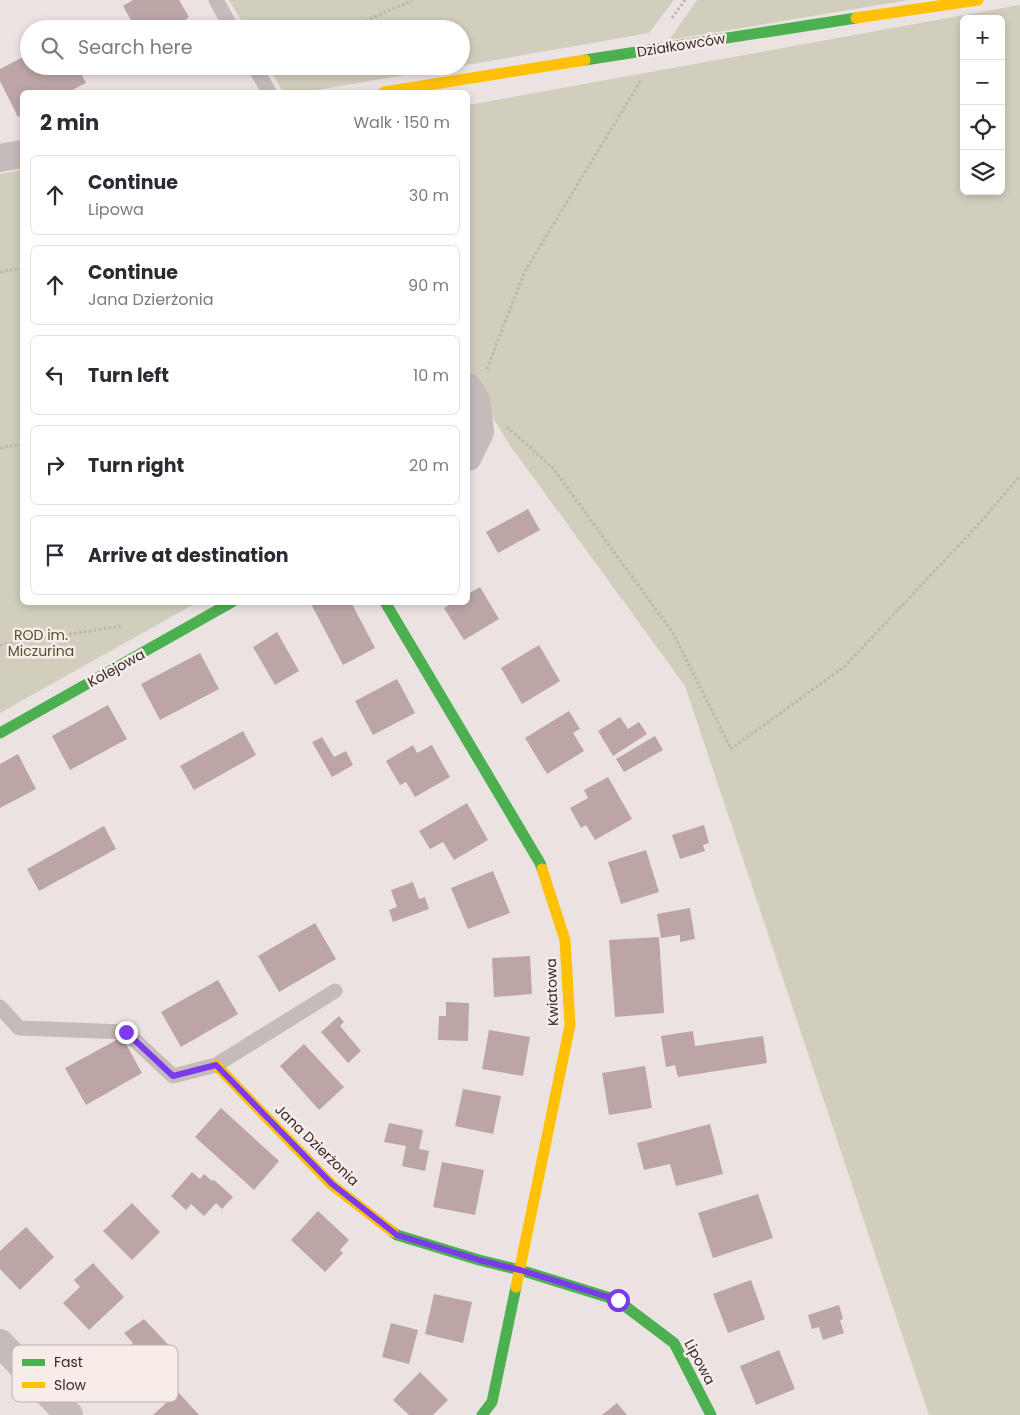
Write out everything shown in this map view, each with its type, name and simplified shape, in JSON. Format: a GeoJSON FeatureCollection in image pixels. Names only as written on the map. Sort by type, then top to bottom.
{"type":"FeatureCollection","features":[{"type":"Feature","properties":{"kind":"street","name":"Działkowców"},"geometry":{"type":"LineString","coordinates":[[397,90],[978,0]]}},
{"type":"Feature","properties":{"kind":"street"},"geometry":{"type":"LineString","coordinates":[[0,158],[20,154]]}},
{"type":"Feature","properties":{"kind":"street"},"geometry":{"type":"LineString","coordinates":[[470,453],[480,432],[472,394]]}},
{"type":"Feature","properties":{"kind":"street","name":"Kolejowa"},"geometry":{"type":"LineString","coordinates":[[0,733],[227,605]]}},
{"type":"Feature","properties":{"kind":"street","name":"Kwiatowa"},"geometry":{"type":"LineString","coordinates":[[387,605],[540,863],[565,940],[570,1025],[492,1402],[482,1415]]}},
{"type":"Feature","properties":{"kind":"street","name":"Jana Dzierżonia"},"geometry":{"type":"LineString","coordinates":[[216,1065],[332,1184],[397,1235],[479,1260],[520,1270]]}},
{"type":"Feature","properties":{"kind":"street","name":"Lipowa"},"geometry":{"type":"LineString","coordinates":[[520,1270],[618,1300],[674,1342],[711,1415]]}},
{"type":"Feature","properties":{"kind":"street"},"geometry":{"type":"LineString","coordinates":[[0,1343],[12,1356]]}},
{"type":"Feature","properties":{"kind":"street"},"geometry":{"type":"LineString","coordinates":[[57,1402],[69,1415]]}},
{"type":"Feature","properties":{"kind":"lane"},"geometry":{"type":"LineString","coordinates":[[216,0],[227,20]]}},
{"type":"Feature","properties":{"kind":"lane"},"geometry":{"type":"LineString","coordinates":[[259,75],[268,90]]}},
{"type":"Feature","properties":{"kind":"lane"},"geometry":{"type":"LineString","coordinates":[[0,1007],[19,1028],[126,1032],[173,1076],[216,1065],[335,991]]}},
{"type":"Feature","properties":{"kind":"path"},"geometry":{"type":"LineString","coordinates":[[368,20],[413,0]]}},
{"type":"Feature","properties":{"kind":"path"},"geometry":{"type":"LineString","coordinates":[[660,48],[524,273],[472,394],[553,468],[673,633],[731,749],[846,666],[977,526],[1020,476]]}},
{"type":"Feature","properties":{"kind":"path"},"geometry":{"type":"LineString","coordinates":[[0,272],[20,268]]}},
{"type":"Feature","properties":{"kind":"path"},"geometry":{"type":"LineString","coordinates":[[0,448],[20,444]]}},
{"type":"Feature","properties":{"kind":"path"},"geometry":{"type":"LineString","coordinates":[[0,645],[122,626]]}},
{"type":"Feature","properties":{"kind":"green space"},"geometry":{"type":"Polygon","coordinates":[[[229,0],[674,0],[649,33],[470,64],[470,20],[241,20],[229,0]]]}},
{"type":"Feature","properties":{"kind":"green space"},"geometry":{"type":"Polygon","coordinates":[[[697,0],[909,0],[669,40],[697,0]]]}},
{"type":"Feature","properties":{"kind":"green space"},"geometry":{"type":"Polygon","coordinates":[[[1020,5],[1020,1415],[929,1415],[685,686],[509,444],[470,380],[470,105],[960,16],[960,195],[1005,195],[1005,15],[965,15],[1020,5]]]}},
{"type":"Feature","properties":{"kind":"green space"},"geometry":{"type":"Polygon","coordinates":[[[273,75],[404,75],[317,90],[282,90],[273,75]]]}},
{"type":"Feature","properties":{"kind":"green space","name":"ROD im. Miczurina"},"geometry":{"type":"Polygon","coordinates":[[[20,170],[20,605],[192,605],[0,713],[0,174],[20,170]]]}},
{"type":"Feature","properties":{"kind":"building"},"geometry":{"type":"Polygon","coordinates":[[[133,0],[179,0],[189,17],[185,20],[131,20],[123,6],[133,0]]]}},
{"type":"Feature","properties":{"kind":"building"},"geometry":{"type":"Polygon","coordinates":[[[20,59],[20,75],[82,75],[86,83],[72,90],[20,90],[20,116],[18,117],[0,81],[0,69],[20,59]]]}},
{"type":"Feature","properties":{"kind":"building"},"geometry":{"type":"Polygon","coordinates":[[[528,509],[540,530],[498,553],[486,532],[528,509]]]}},
{"type":"Feature","properties":{"kind":"building"},"geometry":{"type":"Polygon","coordinates":[[[480,587],[499,619],[464,640],[444,608],[448,605],[470,605],[470,593],[480,587]]]}},
{"type":"Feature","properties":{"kind":"building"},"geometry":{"type":"Polygon","coordinates":[[[312,605],[353,605],[375,648],[343,665],[312,605]]]}},
{"type":"Feature","properties":{"kind":"building"},"geometry":{"type":"Polygon","coordinates":[[[277,632],[299,671],[275,685],[253,647],[277,632]]]}},
{"type":"Feature","properties":{"kind":"building"},"geometry":{"type":"Polygon","coordinates":[[[539,645],[560,681],[522,704],[501,668],[539,645]]]}},
{"type":"Feature","properties":{"kind":"building"},"geometry":{"type":"Polygon","coordinates":[[[200,653],[219,689],[160,720],[141,684],[200,653]]]}},
{"type":"Feature","properties":{"kind":"building"},"geometry":{"type":"Polygon","coordinates":[[[397,679],[415,713],[373,735],[355,701],[397,679]]]}},
{"type":"Feature","properties":{"kind":"building"},"geometry":{"type":"Polygon","coordinates":[[[108,705],[127,739],[70,770],[52,736],[108,705]]]}},
{"type":"Feature","properties":{"kind":"building"},"geometry":{"type":"Polygon","coordinates":[[[569,711],[580,729],[573,733],[584,751],[547,774],[525,738],[569,711]]]}},
{"type":"Feature","properties":{"kind":"building"},"geometry":{"type":"Polygon","coordinates":[[[620,717],[628,729],[639,722],[647,734],[613,756],[598,731],[620,717]]]}},
{"type":"Feature","properties":{"kind":"building"},"geometry":{"type":"Polygon","coordinates":[[[243,731],[256,755],[194,790],[180,766],[243,731]]]}},
{"type":"Feature","properties":{"kind":"building"},"geometry":{"type":"Polygon","coordinates":[[[655,736],[663,750],[624,772],[616,759],[655,736]]]}},
{"type":"Feature","properties":{"kind":"building"},"geometry":{"type":"Polygon","coordinates":[[[322,737],[334,757],[346,751],[353,765],[332,777],[312,742],[322,737]]]}},
{"type":"Feature","properties":{"kind":"building"},"geometry":{"type":"Polygon","coordinates":[[[413,745],[417,753],[432,745],[450,777],[415,797],[406,782],[400,785],[386,761],[413,745]]]}},
{"type":"Feature","properties":{"kind":"building"},"geometry":{"type":"Polygon","coordinates":[[[18,754],[36,789],[0,808],[0,764],[18,754]]]}},
{"type":"Feature","properties":{"kind":"building"},"geometry":{"type":"Polygon","coordinates":[[[608,777],[632,819],[595,840],[586,825],[581,828],[570,808],[588,798],[584,790],[608,777]]]}},
{"type":"Feature","properties":{"kind":"building"},"geometry":{"type":"Polygon","coordinates":[[[467,803],[488,840],[454,860],[443,842],[430,849],[419,831],[467,803]]]}},
{"type":"Feature","properties":{"kind":"building"},"geometry":{"type":"Polygon","coordinates":[[[704,825],[709,843],[703,845],[705,851],[680,859],[672,835],[704,825]]]}},
{"type":"Feature","properties":{"kind":"building"},"geometry":{"type":"Polygon","coordinates":[[[104,826],[116,849],[39,891],[27,869],[104,826]]]}},
{"type":"Feature","properties":{"kind":"building"},"geometry":{"type":"Polygon","coordinates":[[[646,850],[659,892],[621,904],[608,862],[646,850]]]}},
{"type":"Feature","properties":{"kind":"building"},"geometry":{"type":"Polygon","coordinates":[[[493,871],[510,913],[468,929],[451,888],[493,871]]]}},
{"type":"Feature","properties":{"kind":"building"},"geometry":{"type":"Polygon","coordinates":[[[413,882],[419,899],[425,897],[429,909],[393,922],[389,910],[397,907],[391,890],[413,882]]]}},
{"type":"Feature","properties":{"kind":"building"},"geometry":{"type":"Polygon","coordinates":[[[690,908],[695,939],[680,942],[680,935],[661,938],[657,914],[690,908]]]}},
{"type":"Feature","properties":{"kind":"building"},"geometry":{"type":"Polygon","coordinates":[[[315,923],[336,959],[279,992],[258,956],[315,923]]]}},
{"type":"Feature","properties":{"kind":"building"},"geometry":{"type":"Polygon","coordinates":[[[659,937],[664,1013],[615,1017],[609,940],[659,937]]]}},
{"type":"Feature","properties":{"kind":"building"},"geometry":{"type":"Polygon","coordinates":[[[530,956],[532,994],[494,997],[492,958],[530,956]]]}},
{"type":"Feature","properties":{"kind":"building"},"geometry":{"type":"Polygon","coordinates":[[[218,980],[238,1014],[181,1047],[161,1012],[218,980]]]}},
{"type":"Feature","properties":{"kind":"building"},"geometry":{"type":"Polygon","coordinates":[[[446,1002],[469,1003],[468,1041],[438,1040],[439,1016],[446,1016],[446,1002]]]}},
{"type":"Feature","properties":{"kind":"building"},"geometry":{"type":"Polygon","coordinates":[[[339,1016],[344,1022],[340,1026],[361,1051],[348,1063],[321,1032],[339,1016]]]}},
{"type":"Feature","properties":{"kind":"building"},"geometry":{"type":"Polygon","coordinates":[[[489,1030],[530,1037],[523,1076],[482,1069],[489,1030]]]}},
{"type":"Feature","properties":{"kind":"building"},"geometry":{"type":"Polygon","coordinates":[[[693,1031],[695,1046],[763,1036],[767,1063],[678,1077],[675,1065],[666,1067],[661,1036],[693,1031]]]}},
{"type":"Feature","properties":{"kind":"building"},"geometry":{"type":"Polygon","coordinates":[[[122,1037],[142,1073],[86,1105],[65,1068],[122,1037]]]}},
{"type":"Feature","properties":{"kind":"building"},"geometry":{"type":"Polygon","coordinates":[[[304,1044],[344,1087],[319,1110],[280,1066],[304,1044]]]}},
{"type":"Feature","properties":{"kind":"building"},"geometry":{"type":"Polygon","coordinates":[[[645,1066],[652,1108],[609,1115],[602,1073],[645,1066]]]}},
{"type":"Feature","properties":{"kind":"building"},"geometry":{"type":"Polygon","coordinates":[[[463,1089],[501,1096],[493,1134],[455,1126],[463,1089]]]}},
{"type":"Feature","properties":{"kind":"building"},"geometry":{"type":"Polygon","coordinates":[[[221,1108],[279,1161],[254,1190],[195,1137],[221,1108]]]}},
{"type":"Feature","properties":{"kind":"building"},"geometry":{"type":"Polygon","coordinates":[[[389,1123],[423,1130],[419,1149],[429,1151],[425,1171],[402,1166],[406,1146],[384,1142],[389,1123]]]}},
{"type":"Feature","properties":{"kind":"building"},"geometry":{"type":"Polygon","coordinates":[[[710,1124],[723,1174],[676,1186],[670,1164],[644,1170],[637,1143],[710,1124]]]}},
{"type":"Feature","properties":{"kind":"building"},"geometry":{"type":"Polygon","coordinates":[[[442,1162],[484,1170],[475,1215],[433,1207],[442,1162]]]}},
{"type":"Feature","properties":{"kind":"building"},"geometry":{"type":"Polygon","coordinates":[[[192,1172],[200,1179],[204,1174],[212,1181],[214,1180],[233,1197],[222,1209],[216,1203],[204,1216],[191,1204],[186,1210],[171,1196],[192,1172]]]}},
{"type":"Feature","properties":{"kind":"building"},"geometry":{"type":"Polygon","coordinates":[[[758,1194],[773,1238],[713,1258],[698,1213],[758,1194]]]}},
{"type":"Feature","properties":{"kind":"building"},"geometry":{"type":"Polygon","coordinates":[[[132,1203],[160,1232],[132,1260],[103,1231],[132,1203]]]}},
{"type":"Feature","properties":{"kind":"building"},"geometry":{"type":"Polygon","coordinates":[[[318,1211],[349,1240],[340,1250],[343,1253],[325,1272],[291,1240],[318,1211]]]}},
{"type":"Feature","properties":{"kind":"building"},"geometry":{"type":"Polygon","coordinates":[[[26,1227],[54,1257],[20,1290],[0,1269],[0,1251],[26,1227]]]}},
{"type":"Feature","properties":{"kind":"building"},"geometry":{"type":"Polygon","coordinates":[[[93,1263],[124,1297],[89,1330],[63,1303],[80,1287],[74,1280],[93,1263]]]}},
{"type":"Feature","properties":{"kind":"building"},"geometry":{"type":"Polygon","coordinates":[[[751,1280],[765,1319],[728,1333],[713,1294],[751,1280]]]}},
{"type":"Feature","properties":{"kind":"building"},"geometry":{"type":"Polygon","coordinates":[[[434,1294],[472,1302],[463,1343],[425,1334],[434,1294]]]}},
{"type":"Feature","properties":{"kind":"building"},"geometry":{"type":"Polygon","coordinates":[[[839,1305],[843,1319],[840,1320],[844,1333],[823,1340],[819,1327],[812,1329],[808,1315],[839,1305]]]}},
{"type":"Feature","properties":{"kind":"building"},"geometry":{"type":"Polygon","coordinates":[[[144,1319],[169,1345],[131,1345],[133,1343],[124,1333],[144,1319]]]}},
{"type":"Feature","properties":{"kind":"building"},"geometry":{"type":"Polygon","coordinates":[[[391,1323],[418,1330],[409,1364],[382,1357],[391,1323]]]}},
{"type":"Feature","properties":{"kind":"building"},"geometry":{"type":"Polygon","coordinates":[[[779,1350],[795,1389],[756,1405],[740,1366],[779,1350]]]}},
{"type":"Feature","properties":{"kind":"building"},"geometry":{"type":"Polygon","coordinates":[[[420,1372],[448,1400],[433,1415],[409,1415],[393,1400],[420,1372]]]}},
{"type":"Feature","properties":{"kind":"building"},"geometry":{"type":"Polygon","coordinates":[[[178,1392],[199,1415],[153,1415],[167,1402],[178,1402],[178,1392]]]}},
{"type":"Feature","properties":{"kind":"building"},"geometry":{"type":"Polygon","coordinates":[[[617,1403],[627,1415],[602,1415],[617,1403]]]}},
{"type":"Feature","properties":{"kind":"traffic: fast"},"geometry":{"type":"LineString","coordinates":[[585,60],[856,18]]}},
{"type":"Feature","properties":{"kind":"traffic: fast"},"geometry":{"type":"LineString","coordinates":[[0,733],[227,605]]}},
{"type":"Feature","properties":{"kind":"traffic: fast"},"geometry":{"type":"LineString","coordinates":[[387,605],[542,869]]}},
{"type":"Feature","properties":{"kind":"traffic: fast"},"geometry":{"type":"LineString","coordinates":[[393,1232],[397,1235],[479,1260],[520,1270],[617,1300],[674,1343],[711,1415]]}},
{"type":"Feature","properties":{"kind":"traffic: fast"},"geometry":{"type":"LineString","coordinates":[[482,1415],[492,1402],[516,1287]]}},
{"type":"Feature","properties":{"kind":"traffic: slow"},"geometry":{"type":"LineString","coordinates":[[856,18],[978,0]]}},
{"type":"Feature","properties":{"kind":"traffic: slow"},"geometry":{"type":"LineString","coordinates":[[397,90],[585,60]]}},
{"type":"Feature","properties":{"kind":"traffic: slow"},"geometry":{"type":"LineString","coordinates":[[516,1287],[570,1025],[565,940],[542,869]]}},
{"type":"Feature","properties":{"kind":"traffic: slow"},"geometry":{"type":"LineString","coordinates":[[216,1065],[332,1185],[393,1232]]}},
{"type":"Feature","properties":{"kind":"route"},"geometry":{"type":"LineString","coordinates":[[126,1032],[173,1076],[216,1065],[332,1184],[397,1235],[618,1300]]}}]}
